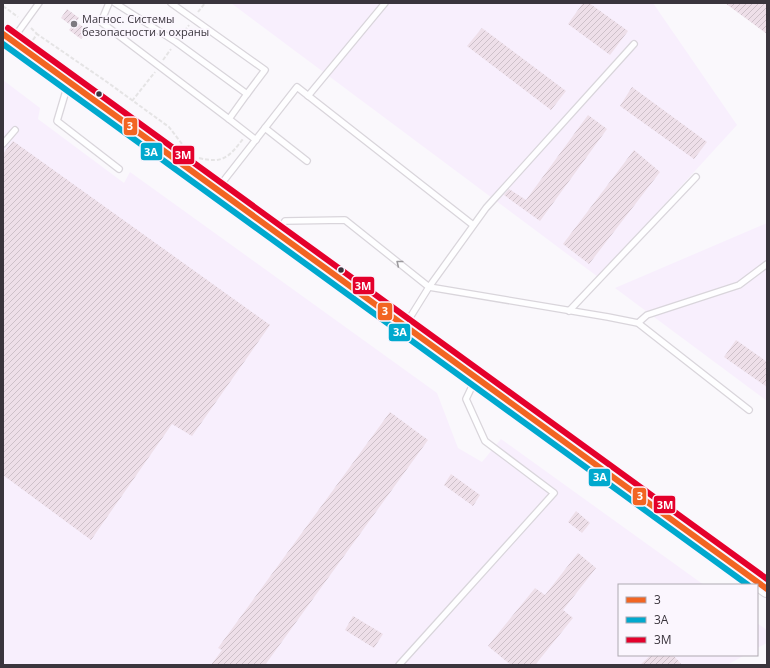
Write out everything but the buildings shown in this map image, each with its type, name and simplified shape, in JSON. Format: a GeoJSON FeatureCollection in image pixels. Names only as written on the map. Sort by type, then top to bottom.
{"type":"FeatureCollection","features":[{"type":"Feature","properties":{"kind":"main road"},"geometry":{"type":"LineString","coordinates":[[13,42],[767,589]]}},
{"type":"Feature","properties":{"kind":"lane"},"geometry":{"type":"LineString","coordinates":[[13,42],[39,3]]}},
{"type":"Feature","properties":{"kind":"lane"},"geometry":{"type":"LineString","coordinates":[[109,3],[101,22],[256,140]]}},
{"type":"Feature","properties":{"kind":"lane"},"geometry":{"type":"LineString","coordinates":[[115,3],[176,42],[247,94]]}},
{"type":"Feature","properties":{"kind":"lane"},"geometry":{"type":"LineString","coordinates":[[171,3],[265,70],[229,119]]}},
{"type":"Feature","properties":{"kind":"lane"},"geometry":{"type":"LineString","coordinates":[[308,96],[385,3]]}},
{"type":"Feature","properties":{"kind":"lane"},"geometry":{"type":"LineString","coordinates":[[405,326],[429,287],[486,208],[634,44]]}},
{"type":"Feature","properties":{"kind":"lane"},"geometry":{"type":"LineString","coordinates":[[68,82],[57,121],[119,169]]}},
{"type":"Feature","properties":{"kind":"lane"},"geometry":{"type":"LineString","coordinates":[[217,190],[297,87],[473,225]]}},
{"type":"Feature","properties":{"kind":"lane"},"geometry":{"type":"LineString","coordinates":[[265,128],[307,161]]}},
{"type":"Feature","properties":{"kind":"lane"},"geometry":{"type":"LineString","coordinates":[[3,144],[15,130]]}},
{"type":"Feature","properties":{"kind":"lane"},"geometry":{"type":"LineString","coordinates":[[569,311],[696,177]]}},
{"type":"Feature","properties":{"kind":"lane"},"geometry":{"type":"LineString","coordinates":[[276,233],[285,221],[345,220],[429,287],[638,323],[749,410]]}},
{"type":"Feature","properties":{"kind":"lane"},"geometry":{"type":"LineString","coordinates":[[638,323],[647,315],[739,285],[767,264]]}},
{"type":"Feature","properties":{"kind":"lane"},"geometry":{"type":"LineString","coordinates":[[399,665],[554,493],[485,441],[466,399],[476,378]]}},
{"type":"Feature","properties":{"kind":"path"},"geometry":{"type":"LineString","coordinates":[[132,101],[205,3]]}},
{"type":"Feature","properties":{"kind":"path"},"geometry":{"type":"LineString","coordinates":[[13,42],[37,34],[169,127],[182,144],[199,159],[211,161],[226,158],[233,152],[247,133]]}},
{"type":"Feature","properties":{"kind":"shaded area"},"geometry":{"type":"Polygon","coordinates":[[[231,3],[653,3],[737,125],[598,277],[231,3]]]}},
{"type":"Feature","properties":{"kind":"shaded area"},"geometry":{"type":"Polygon","coordinates":[[[3,80],[40,108],[38,119],[124,183],[130,172],[437,393],[458,448],[482,462],[501,439],[703,584],[618,584],[618,656],[743,656],[727,665],[3,665],[3,80]]]}},
{"type":"Feature","properties":{"kind":"shaded area"},"geometry":{"type":"Polygon","coordinates":[[[767,223],[767,401],[615,288],[767,223]]]}},
{"type":"Feature","properties":{"kind":"shaded area"},"geometry":{"type":"Polygon","coordinates":[[[758,624],[767,630],[767,643],[758,648],[758,624]]]}},
{"type":"Feature","properties":{"kind":"transit line","name":"3М"},"geometry":{"type":"LineString","coordinates":[[8,28],[767,579]]}},
{"type":"Feature","properties":{"kind":"transit line","name":"3"},"geometry":{"type":"LineString","coordinates":[[3,34],[767,589]]}},
{"type":"Feature","properties":{"kind":"transit line","name":"3А"},"geometry":{"type":"LineString","coordinates":[[3,44],[747,584]]}},
{"type":"Feature","properties":{"kind":"place","name":"Магнос. Системы безопасности и охраны"},"geometry":{"type":"Point","coordinates":[74,24]}}]}
